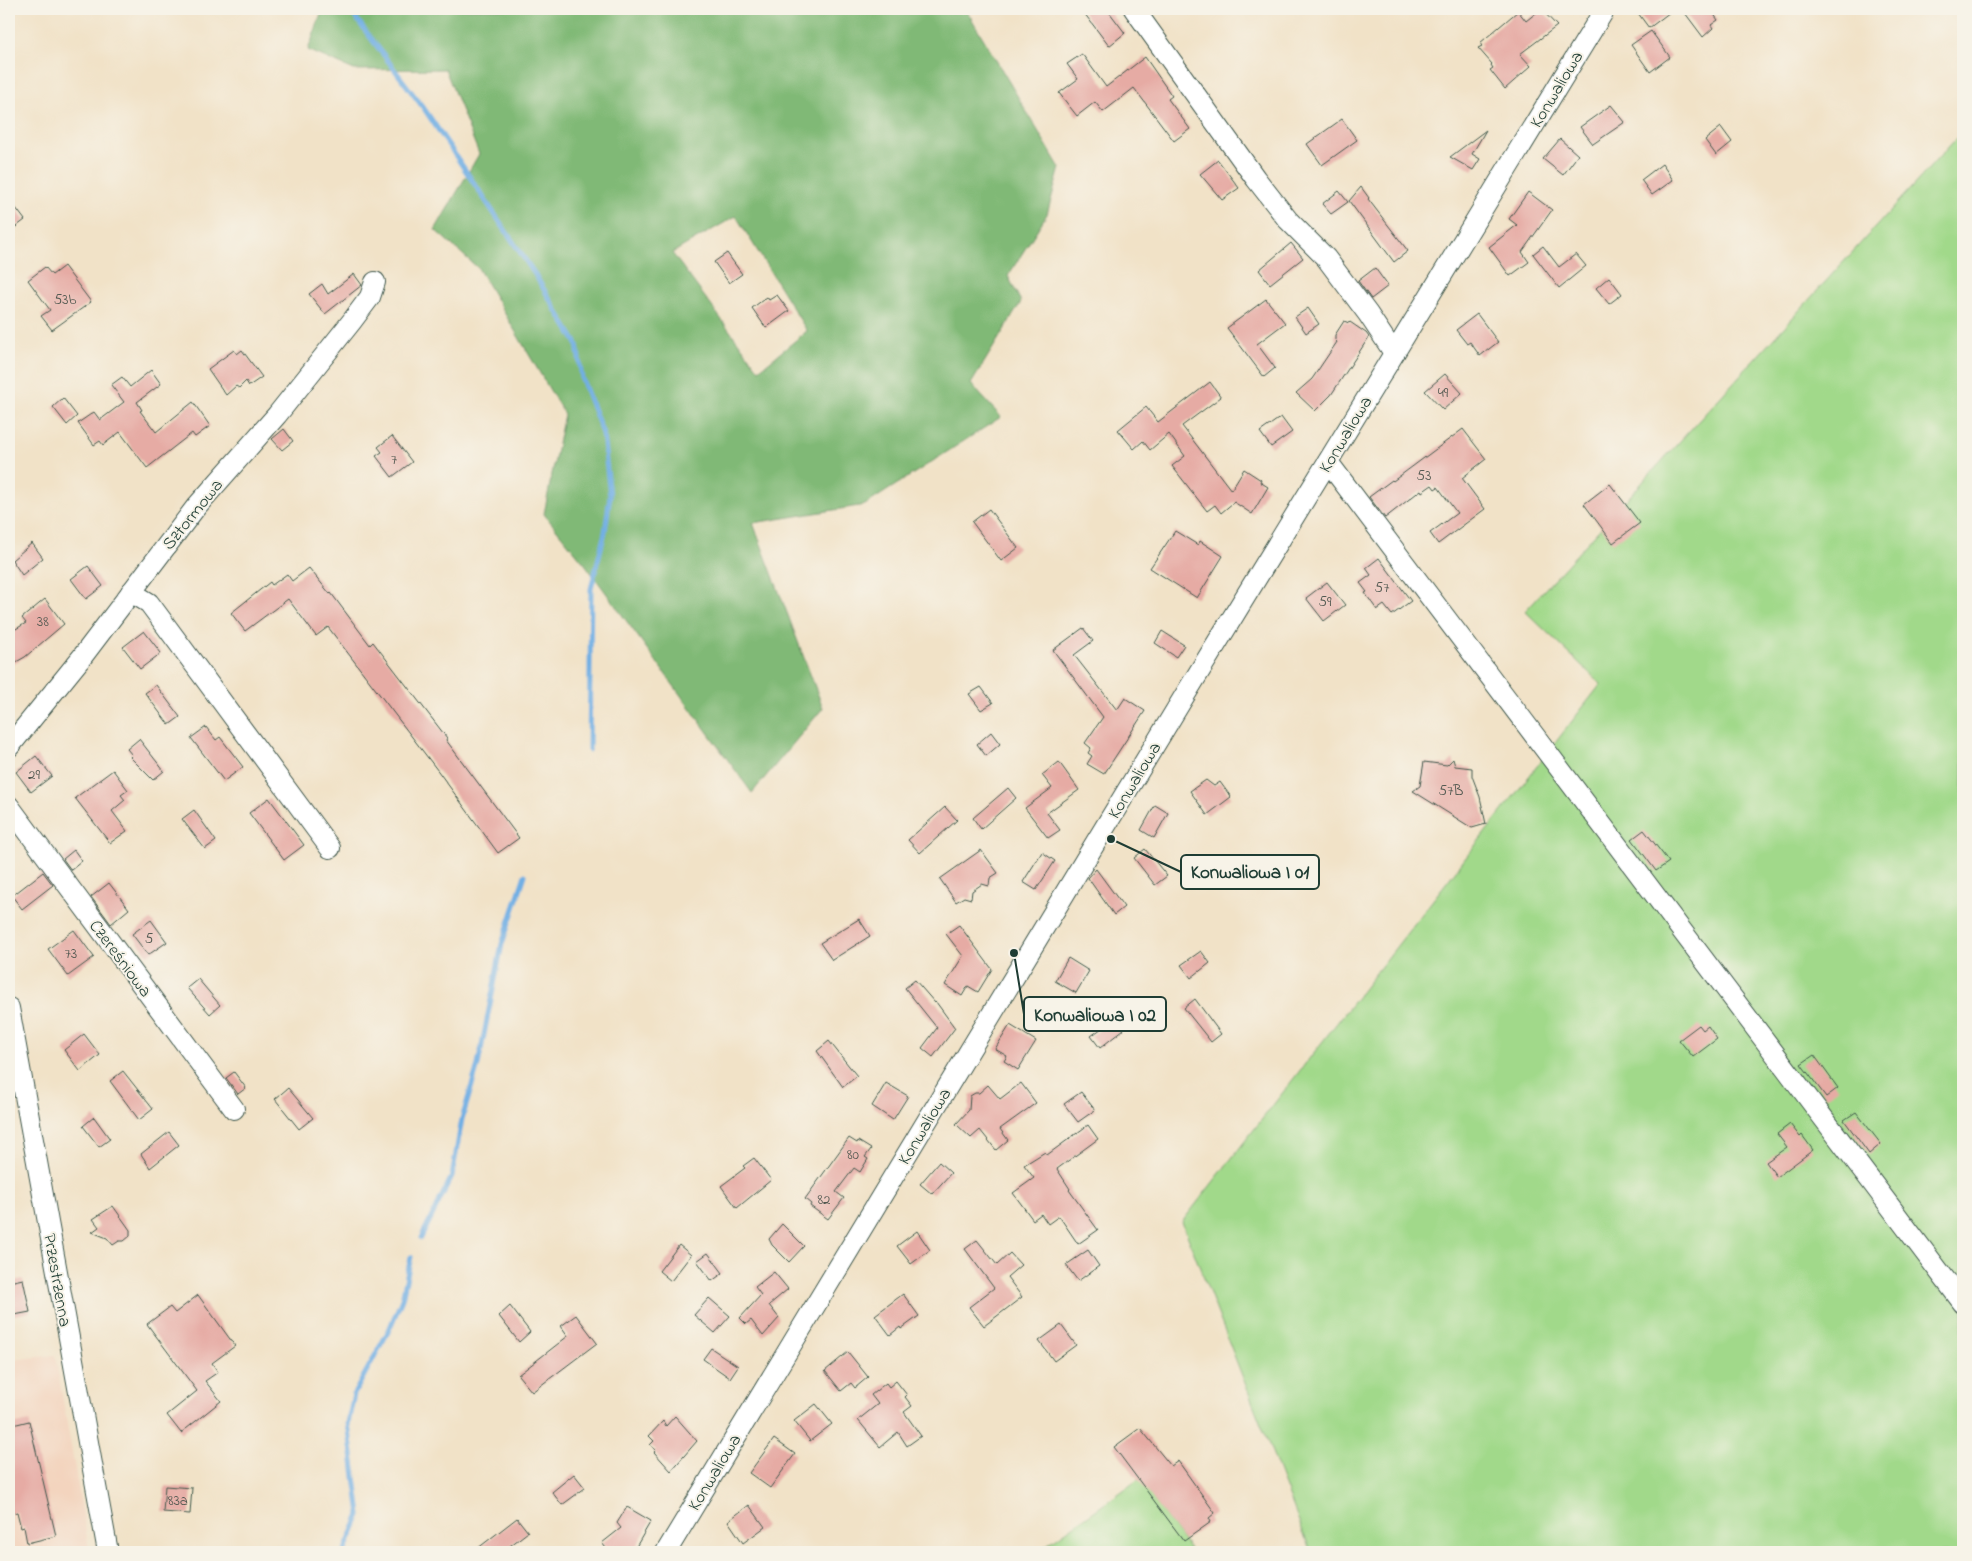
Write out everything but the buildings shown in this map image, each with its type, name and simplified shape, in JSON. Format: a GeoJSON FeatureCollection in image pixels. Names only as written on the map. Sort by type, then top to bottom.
{"type":"FeatureCollection","features":[{"type":"Feature","properties":{"kind":"street"},"geometry":{"type":"LineString","coordinates":[[1134,9],[1256,178],[1288,220],[1326,258],[1368,314],[1394,353]]}},
{"type":"Feature","properties":{"kind":"street","name":"Konwaliowa"},"geometry":{"type":"LineString","coordinates":[[666,1552],[1605,9]]}},
{"type":"Feature","properties":{"kind":"street","name":"Sztormowa"},"geometry":{"type":"LineString","coordinates":[[9,747],[82,657],[196,507],[277,415],[352,321],[370,297],[375,282]]}},
{"type":"Feature","properties":{"kind":"street"},"geometry":{"type":"LineString","coordinates":[[1328,462],[1963,1303]]}},
{"type":"Feature","properties":{"kind":"street"},"geometry":{"type":"LineString","coordinates":[[131,592],[149,603],[330,848]]}},
{"type":"Feature","properties":{"kind":"street","name":"Czereśniowa"},"geometry":{"type":"LineString","coordinates":[[9,806],[234,1109]]}},
{"type":"Feature","properties":{"kind":"street","name":"Przestrzenna"},"geometry":{"type":"LineString","coordinates":[[9,1008],[108,1552]]}},
{"type":"Feature","properties":{"kind":"shaded area"},"geometry":{"type":"Polygon","coordinates":[[[9,1355],[13,1360],[55,1355],[89,1549],[81,1552],[9,1552],[9,1355]]]}},
{"type":"Feature","properties":{"kind":"green space"},"geometry":{"type":"Polygon","coordinates":[[[323,9],[962,9],[967,11],[1060,168],[1047,214],[1008,276],[1021,302],[971,384],[1001,417],[865,505],[753,523],[823,708],[752,793],[585,564],[544,514],[564,414],[478,268],[435,230],[479,154],[445,69],[354,70],[308,50],[323,9]],[[736,216],[672,253],[759,370],[807,331],[736,216]]]}},
{"type":"Feature","properties":{"kind":"green space"},"geometry":{"type":"Polygon","coordinates":[[[1963,131],[1963,1552],[1311,1552],[1182,1222],[1601,684],[1525,611],[1963,131]]]}},
{"type":"Feature","properties":{"kind":"green space"},"geometry":{"type":"Polygon","coordinates":[[[1139,1479],[1192,1552],[1037,1552],[1139,1479]]]}},
{"type":"Feature","properties":{"kind":"waterway"},"geometry":{"type":"LineString","coordinates":[[349,9],[425,110],[534,273],[577,344],[582,379],[603,434],[610,496],[605,532],[591,589],[589,750]]}},
{"type":"Feature","properties":{"kind":"waterway"},"geometry":{"type":"LineString","coordinates":[[421,1238],[452,1176],[462,1119],[478,1065],[502,944],[525,875]]}},
{"type":"Feature","properties":{"kind":"waterway"},"geometry":{"type":"LineString","coordinates":[[344,1552],[360,1515],[348,1423],[354,1394],[389,1330],[402,1299],[411,1257]]}},
{"type":"Feature","properties":{"kind":"place","name":"Konwaliowa I 01"},"geometry":{"type":"Point","coordinates":[1111,839]}},
{"type":"Feature","properties":{"kind":"place","name":"Konwaliowa I 02"},"geometry":{"type":"Point","coordinates":[1014,953]}}]}
